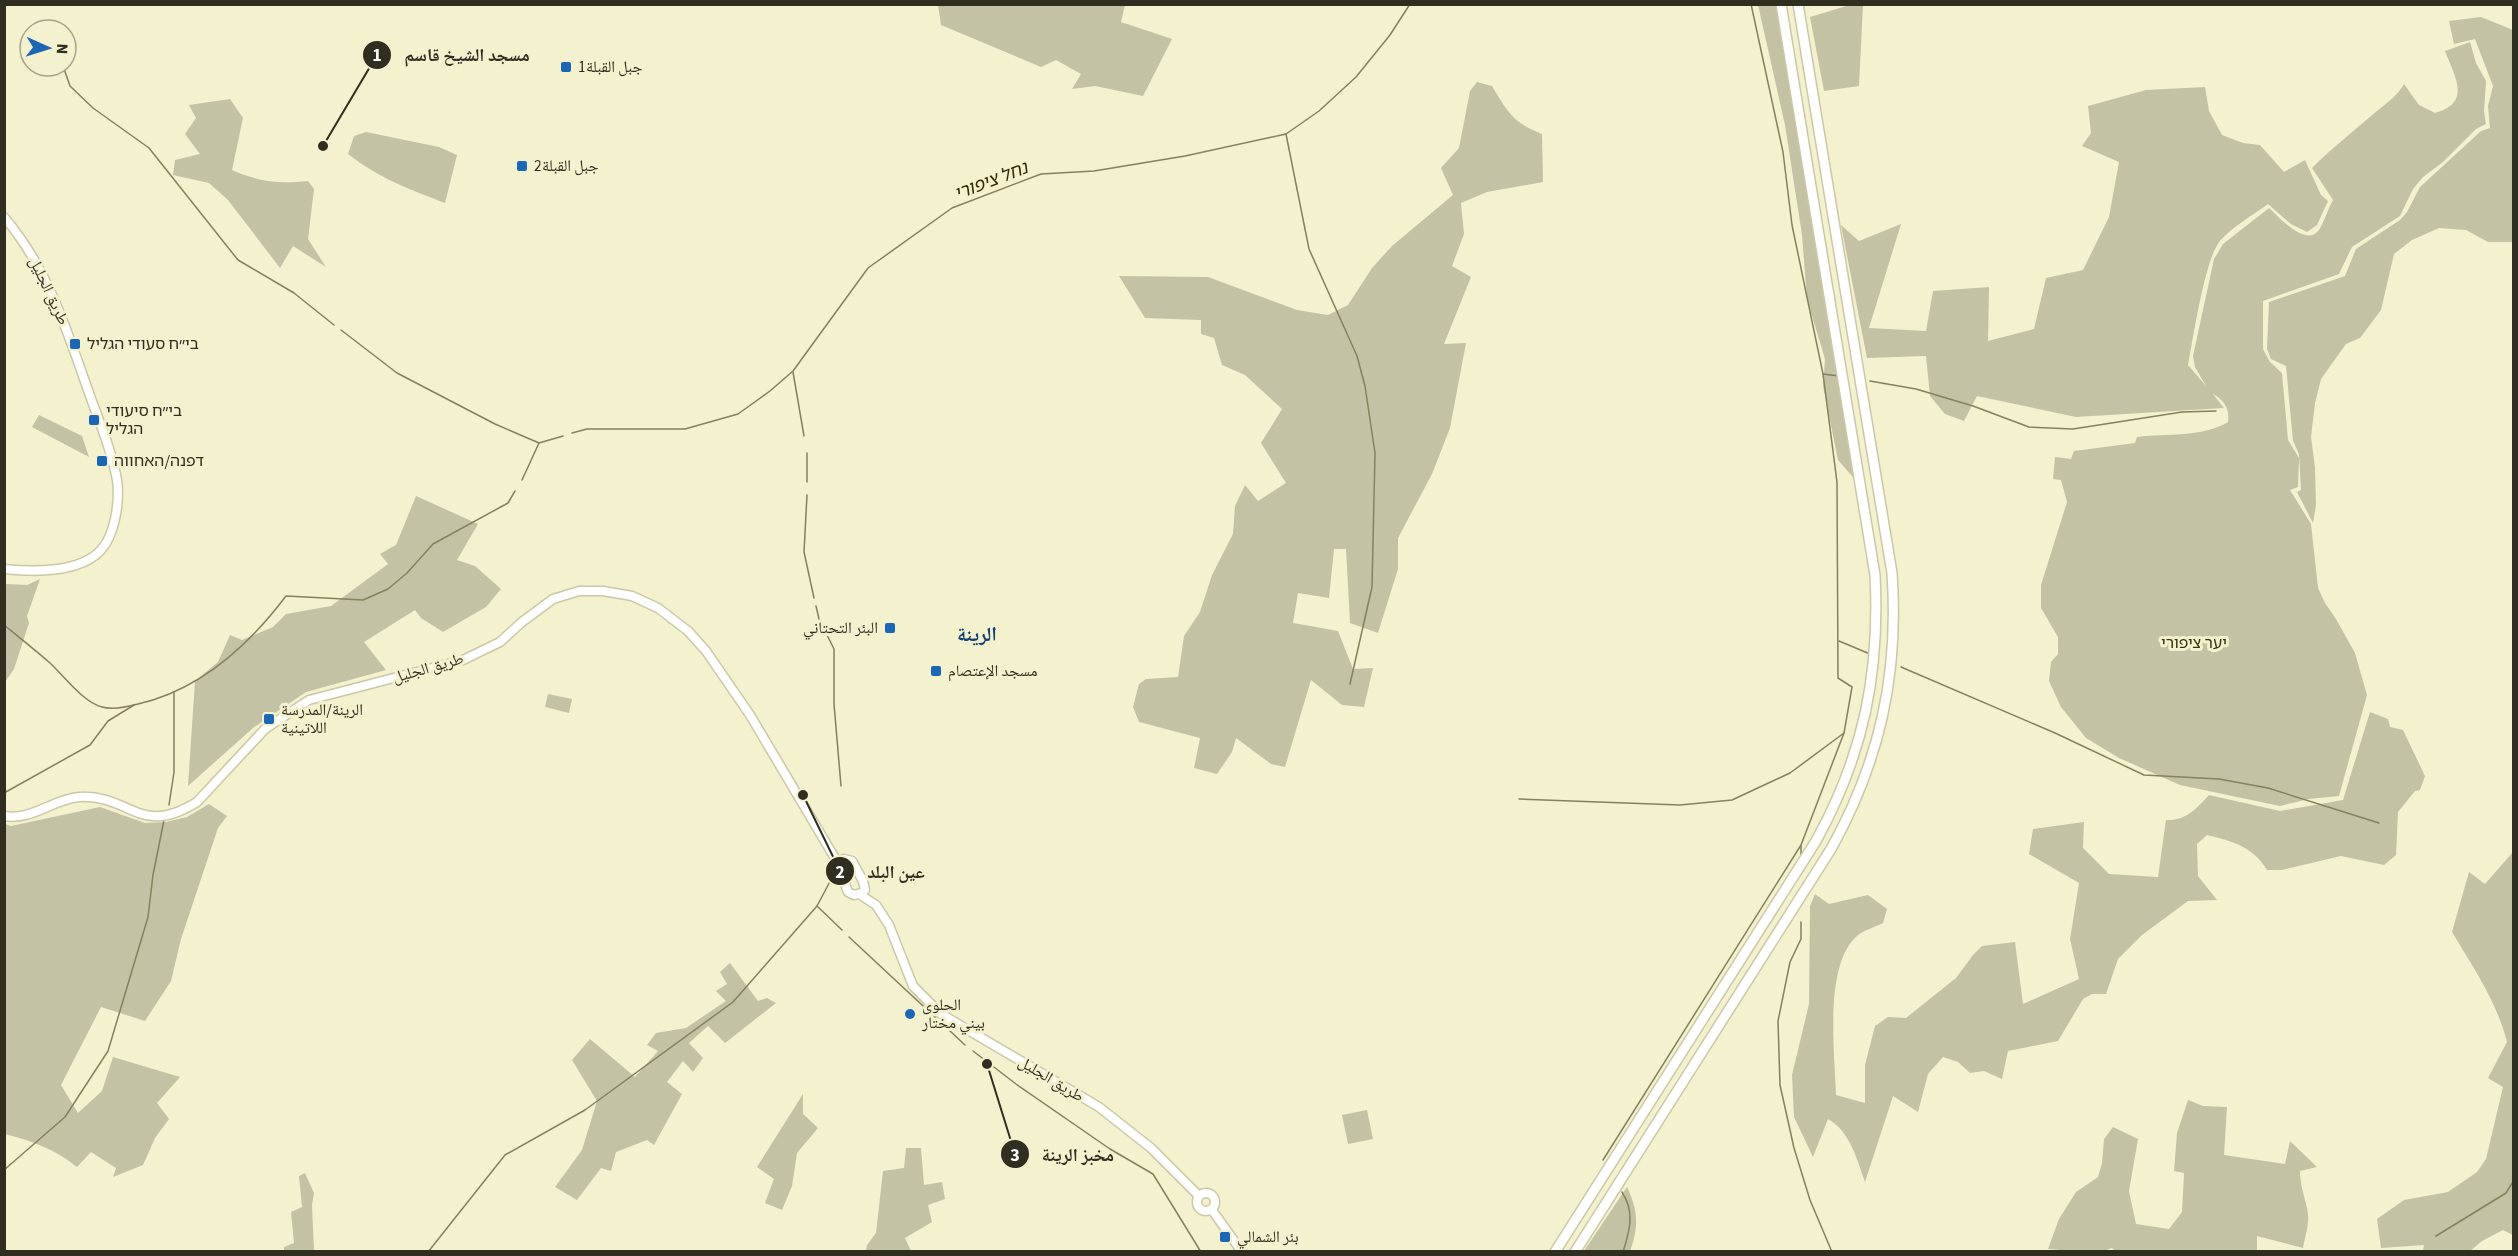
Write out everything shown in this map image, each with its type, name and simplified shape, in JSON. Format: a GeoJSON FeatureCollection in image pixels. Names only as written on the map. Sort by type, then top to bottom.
{"type":"FeatureCollection","features":[{"type":"Feature","properties":{"kind":"highway"},"geometry":{"type":"LineString","coordinates":[[1556,1251],[1816,841],[1848,776],[1869,703],[1876,636],[1874,566],[1781,4]]}},
{"type":"Feature","properties":{"kind":"highway"},"geometry":{"type":"LineString","coordinates":[[1575,1251],[1806,890],[1845,824],[1871,761],[1889,685],[1893,662],[1894,610],[1890,556],[1798,4]]}},
{"type":"Feature","properties":{"kind":"main road","name":"طريق الجليل"},"geometry":{"type":"LineString","coordinates":[[4,217],[24,242],[53,294],[94,407],[117,482],[114,518],[106,544],[96,555],[77,564],[60,568],[4,570]]}},
{"type":"Feature","properties":{"kind":"main road","name":"طريق الجليل"},"geometry":{"type":"LineString","coordinates":[[4,816],[17,818],[78,797],[106,800],[150,818],[164,817],[184,810],[197,802],[265,729],[309,700],[463,660],[500,642],[528,617],[554,599],[567,594],[590,591],[632,597],[658,608],[688,631],[722,672],[829,848],[842,862],[848,892],[862,892],[878,902],[891,921],[904,966],[913,986],[941,1014],[1099,1107],[1151,1148],[1199,1196],[1197,1202],[1199,1209],[1205,1212],[1212,1210],[1242,1251]]}},
{"type":"Feature","properties":{"kind":"main road","name":"طريق الجليل"},"geometry":{"type":"LineString","coordinates":[[842,862],[852,861],[863,880],[862,892]]}},
{"type":"Feature","properties":{"kind":"green space"},"geometry":{"type":"Polygon","coordinates":[[[938,5],[1125,5],[1121,22],[1172,39],[1143,96],[1095,86],[1072,89],[1081,74],[1056,60],[1041,67],[941,25],[938,5]]]}},
{"type":"Feature","properties":{"kind":"green space"},"geometry":{"type":"Polygon","coordinates":[[[1758,5],[1777,5],[1859,484],[1838,460],[1823,386],[1825,359],[1807,299],[1802,235],[1785,125],[1758,5]]]}},
{"type":"Feature","properties":{"kind":"green space"},"geometry":{"type":"Polygon","coordinates":[[[1850,5],[1863,5],[1859,86],[1824,91],[1810,17],[1850,5]]]}},
{"type":"Feature","properties":{"kind":"green space"},"geometry":{"type":"Polygon","coordinates":[[[2481,17],[2513,30],[2513,242],[2488,242],[2466,230],[2439,228],[2412,240],[2394,254],[2381,310],[2360,338],[2346,344],[2321,379],[2315,403],[2311,437],[2316,505],[2313,523],[2297,492],[2301,490],[2299,454],[2293,441],[2286,366],[2271,359],[2267,349],[2269,302],[2345,276],[2356,249],[2400,220],[2407,212],[2420,187],[2481,131],[2490,128],[2488,106],[2493,86],[2475,39],[2454,44],[2449,21],[2481,17]]]}},
{"type":"Feature","properties":{"kind":"green space","name":"יער ציפורי"},"geometry":{"type":"Polygon","coordinates":[[[2470,42],[2476,63],[2486,81],[2484,112],[2486,124],[2476,129],[2443,162],[2423,177],[2413,189],[2400,216],[2352,247],[2339,274],[2263,301],[2263,349],[2270,362],[2282,373],[2288,440],[2299,458],[2298,487],[2290,490],[2311,524],[2318,588],[2355,653],[2367,695],[2339,796],[2309,799],[2280,806],[2180,785],[2119,758],[2086,738],[2061,707],[2049,681],[2051,662],[2058,654],[2058,637],[2041,608],[2041,585],[2067,502],[2061,480],[2053,479],[2055,457],[2071,459],[2074,451],[2135,443],[2137,437],[2207,431],[2228,422],[2225,405],[2213,394],[2224,408],[2076,417],[1977,396],[1964,421],[1945,414],[1930,396],[1926,356],[1867,358],[1841,225],[1859,241],[1901,224],[1869,328],[1926,331],[1933,291],[1989,287],[1988,341],[2034,329],[2046,278],[2083,270],[2109,217],[2119,162],[2082,146],[2091,133],[2088,106],[2146,90],[2205,87],[2209,111],[2222,135],[2243,143],[2260,145],[2284,172],[2305,160],[2321,195],[2328,201],[2317,225],[2307,232],[2291,224],[2268,204],[2220,241],[2209,264],[2188,365],[2206,386],[2195,367],[2193,356],[2214,259],[2223,244],[2269,208],[2293,229],[2307,235],[2314,235],[2321,227],[2333,200],[2312,168],[2392,99],[2404,84],[2419,105],[2435,113],[2454,103],[2458,88],[2445,51],[2470,42]]]}},
{"type":"Feature","properties":{"kind":"green space"},"geometry":{"type":"Polygon","coordinates":[[[1477,82],[1492,86],[1517,121],[1542,134],[1543,182],[1487,192],[1461,203],[1464,234],[1452,266],[1471,277],[1444,344],[1466,343],[1450,428],[1432,474],[1398,538],[1398,569],[1378,633],[1350,623],[1346,549],[1334,549],[1329,598],[1298,593],[1293,623],[1338,631],[1353,669],[1373,668],[1364,707],[1342,705],[1311,680],[1285,767],[1271,764],[1236,738],[1232,752],[1217,774],[1194,768],[1200,738],[1139,722],[1133,707],[1139,684],[1146,679],[1178,677],[1184,636],[1200,612],[1212,575],[1233,534],[1235,506],[1245,485],[1258,501],[1286,483],[1261,443],[1282,409],[1245,375],[1222,365],[1214,338],[1201,334],[1201,320],[1145,318],[1119,276],[1208,277],[1297,310],[1328,315],[1348,305],[1372,268],[1392,246],[1453,195],[1441,168],[1459,148],[1470,91],[1477,82]]]}},
{"type":"Feature","properties":{"kind":"green space"},"geometry":{"type":"Polygon","coordinates":[[[230,99],[243,118],[232,170],[269,181],[308,181],[314,189],[308,239],[326,267],[293,246],[280,268],[228,200],[209,183],[173,175],[175,160],[200,154],[185,134],[196,118],[189,105],[230,99]]]}},
{"type":"Feature","properties":{"kind":"green space"},"geometry":{"type":"Polygon","coordinates":[[[366,132],[439,147],[457,155],[445,203],[406,188],[348,154],[354,136],[366,132]]]}},
{"type":"Feature","properties":{"kind":"green space"},"geometry":{"type":"Polygon","coordinates":[[[39,415],[82,436],[89,457],[32,427],[39,415]]]}},
{"type":"Feature","properties":{"kind":"green space"},"geometry":{"type":"Polygon","coordinates":[[[416,496],[478,524],[457,560],[475,566],[501,589],[486,607],[443,632],[421,618],[415,610],[364,642],[386,670],[306,692],[253,728],[188,786],[195,681],[218,662],[230,635],[242,640],[273,627],[286,614],[331,606],[388,564],[380,554],[396,545],[416,496]]]}},
{"type":"Feature","properties":{"kind":"green space"},"geometry":{"type":"Polygon","coordinates":[[[40,579],[27,616],[29,623],[14,669],[5,682],[5,584],[27,585],[40,579]]]}},
{"type":"Feature","properties":{"kind":"green space"},"geometry":{"type":"Polygon","coordinates":[[[548,694],[572,699],[569,713],[545,707],[548,694]]]}},
{"type":"Feature","properties":{"kind":"green space"},"geometry":{"type":"Polygon","coordinates":[[[2370,712],[2388,719],[2390,727],[2403,730],[2425,776],[2420,790],[2415,791],[2398,812],[2396,855],[2384,865],[2341,856],[2282,870],[2267,870],[2249,850],[2207,835],[2197,844],[2198,876],[2217,900],[2188,901],[2142,935],[2118,959],[2106,994],[2092,994],[2083,999],[2058,1041],[2008,1051],[2002,1079],[1984,1071],[1970,1073],[1958,1062],[1943,1057],[1928,1074],[1918,1112],[1893,1096],[1865,1182],[1847,1138],[1836,1124],[1828,1119],[1813,1157],[1794,1117],[1792,1075],[1809,1004],[1810,906],[1815,894],[1829,904],[1868,895],[1887,909],[1883,923],[1858,935],[1847,949],[1835,988],[1833,1034],[1836,1095],[1865,1103],[1865,1065],[1875,1026],[1888,1017],[1906,1018],[1956,978],[1982,946],[2015,942],[2023,1004],[2079,979],[2070,939],[2079,883],[2029,854],[2033,829],[2084,822],[2083,848],[2109,874],[2158,877],[2166,820],[2185,816],[2209,795],[2280,811],[2343,800],[2370,712]]]}},
{"type":"Feature","properties":{"kind":"green space"},"geometry":{"type":"Polygon","coordinates":[[[209,804],[227,816],[218,828],[181,939],[171,981],[145,1021],[101,1007],[61,1085],[78,1113],[102,1091],[113,1057],[180,1077],[157,1103],[169,1119],[155,1138],[143,1165],[113,1177],[116,1168],[91,1152],[77,1167],[43,1146],[5,1134],[5,824],[11,826],[100,807],[145,823],[166,822],[187,817],[209,804]]]}},
{"type":"Feature","properties":{"kind":"green space"},"geometry":{"type":"Polygon","coordinates":[[[2513,852],[2513,1235],[2503,1230],[2482,1241],[2470,1251],[2423,1251],[2424,1245],[2381,1248],[2377,1219],[2404,1200],[2448,1192],[2477,1172],[2486,1159],[2503,1087],[2488,1078],[2507,1042],[2491,999],[2452,932],[2469,872],[2485,884],[2513,852]]]}},
{"type":"Feature","properties":{"kind":"green space"},"geometry":{"type":"Polygon","coordinates":[[[730,963],[758,1001],[767,998],[776,1003],[725,1043],[708,1026],[689,1043],[703,1058],[693,1072],[683,1061],[667,1082],[682,1094],[654,1145],[647,1140],[616,1152],[611,1171],[601,1168],[577,1200],[555,1187],[582,1150],[597,1101],[572,1060],[590,1039],[635,1077],[658,1051],[647,1045],[656,1033],[686,1028],[726,1001],[716,991],[727,984],[720,972],[730,963]]]}},
{"type":"Feature","properties":{"kind":"green space"},"geometry":{"type":"Polygon","coordinates":[[[803,1094],[803,1114],[818,1128],[797,1153],[792,1186],[782,1210],[765,1203],[774,1179],[757,1167],[803,1094]]]}},
{"type":"Feature","properties":{"kind":"green space"},"geometry":{"type":"Polygon","coordinates":[[[2188,1100],[2203,1106],[2227,1107],[2224,1155],[2285,1164],[2290,1141],[2317,1167],[2300,1171],[2308,1214],[2303,1248],[2257,1236],[2257,1251],[2116,1252],[2112,1248],[2089,1252],[2048,1249],[2059,1219],[2076,1192],[2098,1177],[2104,1139],[2113,1127],[2138,1139],[2129,1191],[2136,1224],[2169,1229],[2182,1212],[2184,1173],[2174,1171],[2177,1133],[2188,1100]]]}},
{"type":"Feature","properties":{"kind":"green space"},"geometry":{"type":"Polygon","coordinates":[[[1367,1110],[1373,1139],[1348,1144],[1342,1115],[1367,1110]]]}},
{"type":"Feature","properties":{"kind":"green space"},"geometry":{"type":"Polygon","coordinates":[[[906,1148],[921,1148],[924,1185],[942,1182],[945,1199],[928,1205],[932,1222],[905,1238],[911,1251],[866,1251],[867,1245],[876,1233],[883,1171],[904,1168],[906,1148]]]}},
{"type":"Feature","properties":{"kind":"green space"},"geometry":{"type":"Polygon","coordinates":[[[305,1173],[314,1193],[312,1205],[314,1251],[284,1251],[284,1247],[294,1243],[291,1212],[302,1207],[299,1176],[305,1173]]]}},
{"type":"Feature","properties":{"kind":"green space"},"geometry":{"type":"Polygon","coordinates":[[[1627,1187],[1636,1219],[1630,1251],[1584,1251],[1627,1187]]]}},
{"type":"Feature","properties":{"kind":"waterway","name":"נחל ציפורי"},"geometry":{"type":"LineString","coordinates":[[572,433],[587,429],[685,429],[738,414],[793,371],[868,268],[952,208],[1041,174],[1094,171],[1185,156],[1286,134],[1319,111],[1356,77],[1390,35],[1410,4]]}},
{"type":"Feature","properties":{"kind":"waterway"},"geometry":{"type":"LineString","coordinates":[[1603,1160],[1801,845],[1844,733],[1852,687],[1838,678],[1837,482],[1823,374],[1792,225],[1783,152],[1751,4]]}},
{"type":"Feature","properties":{"kind":"waterway"},"geometry":{"type":"LineString","coordinates":[[67,78],[70,86],[93,108],[149,148],[238,260],[294,293],[334,325]]}},
{"type":"Feature","properties":{"kind":"waterway"},"geometry":{"type":"LineString","coordinates":[[1286,134],[1309,249],[1357,356],[1365,386],[1375,453],[1372,587],[1350,684]]}},
{"type":"Feature","properties":{"kind":"waterway"},"geometry":{"type":"LineString","coordinates":[[341,330],[397,373],[495,424],[539,443],[563,436]]}},
{"type":"Feature","properties":{"kind":"waterway"},"geometry":{"type":"LineString","coordinates":[[793,372],[804,436]]}},
{"type":"Feature","properties":{"kind":"waterway"},"geometry":{"type":"LineString","coordinates":[[1823,374],[1839,376]]}},
{"type":"Feature","properties":{"kind":"waterway"},"geometry":{"type":"LineString","coordinates":[[1870,381],[1916,389],[1973,406],[2029,427],[2073,429],[2182,412],[2216,411]]}},
{"type":"Feature","properties":{"kind":"waterway"},"geometry":{"type":"LineString","coordinates":[[522,480],[539,443]]}},
{"type":"Feature","properties":{"kind":"waterway"},"geometry":{"type":"LineString","coordinates":[[807,453],[807,482]]}},
{"type":"Feature","properties":{"kind":"waterway"},"geometry":{"type":"LineString","coordinates":[[4,625],[50,663],[88,700],[102,707],[111,708],[138,704],[182,688],[202,677],[256,632],[286,596],[363,600],[388,589],[407,573],[433,544],[508,503],[515,491]]}},
{"type":"Feature","properties":{"kind":"waterway"},"geometry":{"type":"LineString","coordinates":[[807,495],[804,552],[814,598]]}},
{"type":"Feature","properties":{"kind":"waterway"},"geometry":{"type":"LineString","coordinates":[[816,606],[819,619],[834,649],[834,704],[841,786]]}},
{"type":"Feature","properties":{"kind":"waterway"},"geometry":{"type":"LineString","coordinates":[[1839,641],[1870,654]]}},
{"type":"Feature","properties":{"kind":"waterway"},"geometry":{"type":"LineString","coordinates":[[1901,667],[2055,733],[2144,775],[2219,779],[2268,788],[2379,823]]}},
{"type":"Feature","properties":{"kind":"waterway"},"geometry":{"type":"LineString","coordinates":[[169,805],[174,772],[174,692]]}},
{"type":"Feature","properties":{"kind":"waterway"},"geometry":{"type":"LineString","coordinates":[[4,793],[90,745],[108,721],[134,705]]}},
{"type":"Feature","properties":{"kind":"waterway"},"geometry":{"type":"LineString","coordinates":[[1519,799],[1680,805],[1732,800],[1790,773],[1844,733]]}},
{"type":"Feature","properties":{"kind":"waterway"},"geometry":{"type":"LineString","coordinates":[[4,1170],[65,1117],[108,1051],[148,917],[153,875],[164,820]]}},
{"type":"Feature","properties":{"kind":"waterway"},"geometry":{"type":"LineString","coordinates":[[1801,846],[1801,854]]}},
{"type":"Feature","properties":{"kind":"waterway"},"geometry":{"type":"LineString","coordinates":[[428,1252],[505,1155],[585,1110],[733,1002],[817,906],[834,874],[835,864]]}},
{"type":"Feature","properties":{"kind":"waterway"},"geometry":{"type":"LineString","coordinates":[[817,906],[842,930]]}},
{"type":"Feature","properties":{"kind":"waterway"},"geometry":{"type":"LineString","coordinates":[[1801,922],[1801,939],[1790,962],[1778,1021],[1780,1085],[1794,1148],[1810,1200],[1832,1252]]}},
{"type":"Feature","properties":{"kind":"waterway"},"geometry":{"type":"LineString","coordinates":[[849,937],[965,1045]]}},
{"type":"Feature","properties":{"kind":"waterway"},"geometry":{"type":"LineString","coordinates":[[973,1051],[1016,1084],[1110,1149],[1153,1174],[1201,1252]]}},
{"type":"Feature","properties":{"kind":"waterway"},"geometry":{"type":"LineString","coordinates":[[2436,1236],[2506,1193],[2514,1180]]}},
{"type":"Feature","properties":{"kind":"waterway"},"geometry":{"type":"LineString","coordinates":[[1622,1192],[1630,1214],[1628,1236],[1623,1252]]}},
{"type":"Feature","properties":{"kind":"place","name":"جبل القبلة1"},"geometry":{"type":"Point","coordinates":[566,67]}},
{"type":"Feature","properties":{"kind":"place","name":"مسجد الشيخ قاسم"},"geometry":{"type":"Point","coordinates":[323,146]}},
{"type":"Feature","properties":{"kind":"place","name":"جبل القبلة2"},"geometry":{"type":"Point","coordinates":[522,166]}},
{"type":"Feature","properties":{"kind":"place","name":"בי״ח סעודי הגליל"},"geometry":{"type":"Point","coordinates":[75,344]}},
{"type":"Feature","properties":{"kind":"place","name":"בי״ח סיעודי הגליל"},"geometry":{"type":"Point","coordinates":[94,420]}},
{"type":"Feature","properties":{"kind":"place","name":"דפנה/האחווה"},"geometry":{"type":"Point","coordinates":[102,461]}},
{"type":"Feature","properties":{"kind":"place","name":"البئر التحتاني"},"geometry":{"type":"Point","coordinates":[890,628]}},
{"type":"Feature","properties":{"kind":"place","name":"مسجد الإعتصام"},"geometry":{"type":"Point","coordinates":[936,671]}},
{"type":"Feature","properties":{"kind":"place","name":"الرينة/المدرسة اللاتينية"},"geometry":{"type":"Point","coordinates":[269,719]}},
{"type":"Feature","properties":{"kind":"place","name":"عين البلد"},"geometry":{"type":"Point","coordinates":[803,795]}},
{"type":"Feature","properties":{"kind":"place","name":"الحلوى بيني مختار"},"geometry":{"type":"Point","coordinates":[910,1014]}},
{"type":"Feature","properties":{"kind":"place","name":"مخبز الرينة"},"geometry":{"type":"Point","coordinates":[987,1064]}},
{"type":"Feature","properties":{"kind":"place","name":"بئر الشمالي"},"geometry":{"type":"Point","coordinates":[1225,1237]}},
{"type":"Feature","properties":{"kind":"district","name":"الرينة"},"geometry":{"type":"Point","coordinates":[977,635]}}]}
